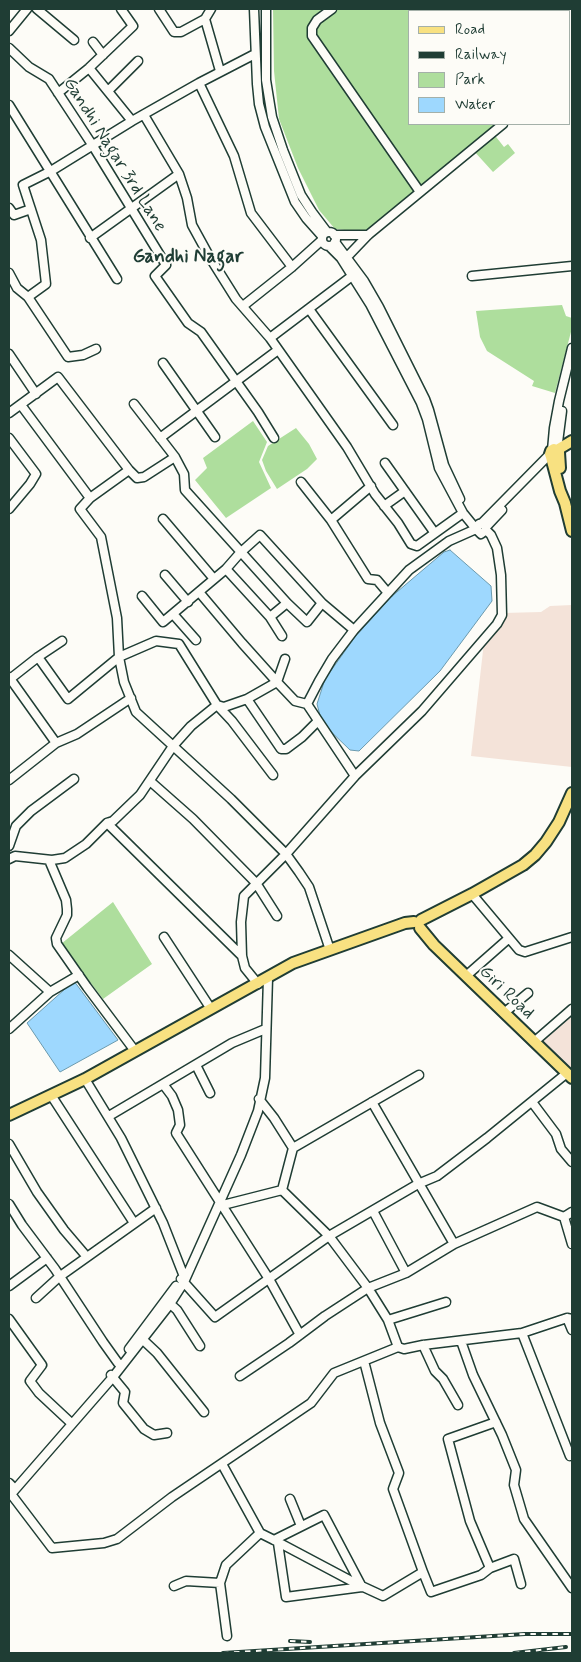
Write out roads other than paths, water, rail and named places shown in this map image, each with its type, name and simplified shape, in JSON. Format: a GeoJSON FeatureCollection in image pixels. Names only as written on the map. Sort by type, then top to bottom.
{"type":"FeatureCollection","features":[{"type":"Feature","properties":{"kind":"main road"},"geometry":{"type":"LineString","coordinates":[[572,441],[554,454],[572,528]]}},
{"type":"Feature","properties":{"kind":"main road"},"geometry":{"type":"LineString","coordinates":[[9,1115],[85,1079],[293,963],[405,923],[418,923],[523,865],[546,842],[559,822],[572,793]]}},
{"type":"Feature","properties":{"kind":"main road","name":"Giri Road"},"geometry":{"type":"LineString","coordinates":[[418,923],[434,945],[570,1075]]}},
{"type":"Feature","properties":{"kind":"street"},"geometry":{"type":"LineString","coordinates":[[9,31],[27,9]]}},
{"type":"Feature","properties":{"kind":"street"},"geometry":{"type":"LineString","coordinates":[[37,9],[74,40]]}},
{"type":"Feature","properties":{"kind":"street"},"geometry":{"type":"LineString","coordinates":[[58,93],[89,68],[133,26],[122,9]]}},
{"type":"Feature","properties":{"kind":"street"},"geometry":{"type":"LineString","coordinates":[[159,9],[174,32],[181,32],[205,19],[211,9]]}},
{"type":"Feature","properties":{"kind":"street"},"geometry":{"type":"LineString","coordinates":[[254,9],[259,104],[276,156],[299,209],[347,256],[379,308],[429,410],[444,466],[464,508],[494,541],[501,575],[502,596],[502,614],[497,624],[422,712],[355,776],[286,854],[244,896],[241,922],[242,956],[245,968],[263,981]]}},
{"type":"Feature","properties":{"kind":"street"},"geometry":{"type":"LineString","coordinates":[[266,9],[266,80],[272,117],[300,195],[370,304],[418,397],[427,420],[439,468],[463,513],[482,528]]}},
{"type":"Feature","properties":{"kind":"street"},"geometry":{"type":"LineString","coordinates":[[332,9],[317,20],[312,28],[312,36],[420,192]]}},
{"type":"Feature","properties":{"kind":"street"},"geometry":{"type":"LineString","coordinates":[[205,19],[220,71]]}},
{"type":"Feature","properties":{"kind":"street"},"geometry":{"type":"LineString","coordinates":[[92,42],[103,55]]}},
{"type":"Feature","properties":{"kind":"street","name":"Gandhi Nagar 3rd Lane"},"geometry":{"type":"LineString","coordinates":[[9,48],[29,67],[49,79],[93,146],[166,265],[155,276],[188,323],[201,332],[237,381]]}},
{"type":"Feature","properties":{"kind":"street"},"geometry":{"type":"LineString","coordinates":[[28,297],[46,284],[41,240],[23,186],[132,121],[220,71],[255,54]]}},
{"type":"Feature","properties":{"kind":"street"},"geometry":{"type":"LineString","coordinates":[[108,91],[138,61]]}},
{"type":"Feature","properties":{"kind":"street"},"geometry":{"type":"LineString","coordinates":[[89,68],[132,121]]}},
{"type":"Feature","properties":{"kind":"street"},"geometry":{"type":"LineString","coordinates":[[199,83],[234,156],[251,213],[292,267]]}},
{"type":"Feature","properties":{"kind":"street"},"geometry":{"type":"LineString","coordinates":[[9,105],[117,279]]}},
{"type":"Feature","properties":{"kind":"street"},"geometry":{"type":"LineString","coordinates":[[144,115],[180,174],[192,225],[209,256],[236,299],[270,338],[347,447],[370,486],[411,544],[417,546],[463,513]]}},
{"type":"Feature","properties":{"kind":"street"},"geometry":{"type":"LineString","coordinates":[[347,256],[368,235],[502,125]]}},
{"type":"Feature","properties":{"kind":"street"},"geometry":{"type":"LineString","coordinates":[[90,238],[180,174]]}},
{"type":"Feature","properties":{"kind":"street"},"geometry":{"type":"LineString","coordinates":[[9,208],[14,215],[31,209]]}},
{"type":"Feature","properties":{"kind":"street"},"geometry":{"type":"LineString","coordinates":[[243,306],[328,239],[368,235]]}},
{"type":"Feature","properties":{"kind":"street"},"geometry":{"type":"LineString","coordinates":[[472,276],[572,266]]}},
{"type":"Feature","properties":{"kind":"street"},"geometry":{"type":"LineString","coordinates":[[9,273],[17,288],[28,297],[68,358],[83,355],[96,349]]}},
{"type":"Feature","properties":{"kind":"street"},"geometry":{"type":"LineString","coordinates":[[270,338],[352,276]]}},
{"type":"Feature","properties":{"kind":"street"},"geometry":{"type":"LineString","coordinates":[[9,293],[17,288]]}},
{"type":"Feature","properties":{"kind":"street"},"geometry":{"type":"LineString","coordinates":[[309,309],[393,425]]}},
{"type":"Feature","properties":{"kind":"street"},"geometry":{"type":"LineString","coordinates":[[554,454],[554,428],[572,348]]}},
{"type":"Feature","properties":{"kind":"street"},"geometry":{"type":"LineString","coordinates":[[160,438],[278,350]]}},
{"type":"Feature","properties":{"kind":"street"},"geometry":{"type":"LineString","coordinates":[[9,354],[36,394]]}},
{"type":"Feature","properties":{"kind":"street"},"geometry":{"type":"LineString","coordinates":[[163,363],[215,437]]}},
{"type":"Feature","properties":{"kind":"street"},"geometry":{"type":"LineString","coordinates":[[307,704],[332,659],[354,630],[409,570],[449,541],[482,528],[554,454],[572,365]]}},
{"type":"Feature","properties":{"kind":"street"},"geometry":{"type":"LineString","coordinates":[[9,413],[58,377],[137,478],[144,476],[174,458]]}},
{"type":"Feature","properties":{"kind":"street"},"geometry":{"type":"LineString","coordinates":[[237,381],[274,438]]}},
{"type":"Feature","properties":{"kind":"street"},"geometry":{"type":"LineString","coordinates":[[134,404],[184,474],[185,490],[287,603],[306,622],[322,603]]}},
{"type":"Feature","properties":{"kind":"street"},"geometry":{"type":"LineString","coordinates":[[21,405],[90,498]]}},
{"type":"Feature","properties":{"kind":"street"},"geometry":{"type":"LineString","coordinates":[[9,438],[36,474],[9,509]]}},
{"type":"Feature","properties":{"kind":"street"},"geometry":{"type":"LineString","coordinates":[[385,464],[434,532]]}},
{"type":"Feature","properties":{"kind":"street"},"geometry":{"type":"LineString","coordinates":[[129,470],[90,498],[80,508],[101,537],[117,618],[119,657],[124,682],[136,712],[286,854],[309,887],[330,950]]}},
{"type":"Feature","properties":{"kind":"street"},"geometry":{"type":"LineString","coordinates":[[302,482],[331,520],[368,579],[377,580],[388,593]]}},
{"type":"Feature","properties":{"kind":"street"},"geometry":{"type":"LineString","coordinates":[[331,520],[370,486]]}},
{"type":"Feature","properties":{"kind":"street"},"geometry":{"type":"LineString","coordinates":[[384,506],[405,491]]}},
{"type":"Feature","properties":{"kind":"street"},"geometry":{"type":"LineString","coordinates":[[163,519],[214,579]]}},
{"type":"Feature","properties":{"kind":"street"},"geometry":{"type":"LineString","coordinates":[[142,596],[163,622],[214,579],[240,552],[260,535],[322,603],[354,630]]}},
{"type":"Feature","properties":{"kind":"street"},"geometry":{"type":"LineString","coordinates":[[226,568],[270,617],[282,636]]}},
{"type":"Feature","properties":{"kind":"street"},"geometry":{"type":"LineString","coordinates":[[165,575],[188,602]]}},
{"type":"Feature","properties":{"kind":"street"},"geometry":{"type":"LineString","coordinates":[[199,592],[295,701],[307,704],[355,776]]}},
{"type":"Feature","properties":{"kind":"street"},"geometry":{"type":"LineString","coordinates":[[270,617],[287,603]]}},
{"type":"Feature","properties":{"kind":"street"},"geometry":{"type":"LineString","coordinates":[[173,614],[196,640]]}},
{"type":"Feature","properties":{"kind":"street"},"geometry":{"type":"LineString","coordinates":[[56,743],[9,678],[62,641]]}},
{"type":"Feature","properties":{"kind":"street"},"geometry":{"type":"LineString","coordinates":[[38,657],[68,698],[119,657],[156,641],[179,644],[217,705],[272,775]]}},
{"type":"Feature","properties":{"kind":"street"},"geometry":{"type":"LineString","coordinates":[[217,705],[224,707],[246,699],[277,682],[285,659]]}},
{"type":"Feature","properties":{"kind":"street"},"geometry":{"type":"LineString","coordinates":[[9,780],[56,743],[77,734],[131,698]]}},
{"type":"Feature","properties":{"kind":"street"},"geometry":{"type":"LineString","coordinates":[[246,699],[281,748],[286,749],[318,722]]}},
{"type":"Feature","properties":{"kind":"street"},"geometry":{"type":"LineString","coordinates":[[9,859],[15,856],[49,860],[65,858],[86,844],[140,795],[173,746],[191,726],[217,705]]}},
{"type":"Feature","properties":{"kind":"street"},"geometry":{"type":"LineString","coordinates":[[9,846],[16,826],[32,811],[74,779]]}},
{"type":"Feature","properties":{"kind":"street"},"geometry":{"type":"LineString","coordinates":[[150,781],[193,819],[256,883],[277,916]]}},
{"type":"Feature","properties":{"kind":"street"},"geometry":{"type":"LineString","coordinates":[[107,824],[242,956]]}},
{"type":"Feature","properties":{"kind":"street"},"geometry":{"type":"LineString","coordinates":[[49,860],[67,909],[67,915],[61,924],[56,938],[57,944],[135,1051]]}},
{"type":"Feature","properties":{"kind":"street"},"geometry":{"type":"LineString","coordinates":[[472,894],[519,950],[525,952],[572,940]]}},
{"type":"Feature","properties":{"kind":"street"},"geometry":{"type":"LineString","coordinates":[[164,937],[211,1009]]}},
{"type":"Feature","properties":{"kind":"street"},"geometry":{"type":"LineString","coordinates":[[466,976],[508,938]]}},
{"type":"Feature","properties":{"kind":"street"},"geometry":{"type":"LineString","coordinates":[[9,955],[50,992]]}},
{"type":"Feature","properties":{"kind":"street"},"geometry":{"type":"LineString","coordinates":[[9,1029],[50,992],[79,975]]}},
{"type":"Feature","properties":{"kind":"street"},"geometry":{"type":"LineString","coordinates":[[263,981],[263,1030],[259,1099],[293,1148]]}},
{"type":"Feature","properties":{"kind":"street"},"geometry":{"type":"LineString","coordinates":[[10,1491],[141,1338],[168,1302],[182,1278],[220,1201],[259,1099],[264,1078],[263,981]]}},
{"type":"Feature","properties":{"kind":"street"},"geometry":{"type":"LineString","coordinates":[[504,1013],[528,993]]}},
{"type":"Feature","properties":{"kind":"street"},"geometry":{"type":"LineString","coordinates":[[534,1042],[572,1009]]}},
{"type":"Feature","properties":{"kind":"street"},"geometry":{"type":"LineString","coordinates":[[108,1116],[196,1066],[232,1043],[263,1030]]}},
{"type":"Feature","properties":{"kind":"street"},"geometry":{"type":"LineString","coordinates":[[196,1066],[210,1093]]}},
{"type":"Feature","properties":{"kind":"street"},"geometry":{"type":"LineString","coordinates":[[282,1190],[293,1148],[419,1075]]}},
{"type":"Feature","properties":{"kind":"street"},"geometry":{"type":"LineString","coordinates":[[85,1079],[121,1138],[156,1208],[182,1278],[215,1317],[329,1236],[418,1184],[437,1176],[570,1075]]}},
{"type":"Feature","properties":{"kind":"street"},"geometry":{"type":"LineString","coordinates":[[163,1084],[172,1096],[178,1110],[180,1125],[176,1133],[268,1278],[300,1335]]}},
{"type":"Feature","properties":{"kind":"street"},"geometry":{"type":"LineString","coordinates":[[51,1095],[134,1224]]}},
{"type":"Feature","properties":{"kind":"street"},"geometry":{"type":"LineString","coordinates":[[372,1102],[454,1244]]}},
{"type":"Feature","properties":{"kind":"street"},"geometry":{"type":"LineString","coordinates":[[532,1102],[556,1134],[561,1149],[572,1162]]}},
{"type":"Feature","properties":{"kind":"street"},"geometry":{"type":"LineString","coordinates":[[9,1144],[37,1192],[87,1258]]}},
{"type":"Feature","properties":{"kind":"street"},"geometry":{"type":"LineString","coordinates":[[220,1201],[282,1190]]}},
{"type":"Feature","properties":{"kind":"street"},"geometry":{"type":"LineString","coordinates":[[282,1190],[329,1236],[368,1288],[388,1320],[398,1347]]}},
{"type":"Feature","properties":{"kind":"street"},"geometry":{"type":"LineString","coordinates":[[9,1204],[118,1363]]}},
{"type":"Feature","properties":{"kind":"street"},"geometry":{"type":"LineString","coordinates":[[240,1376],[368,1288],[406,1273],[454,1244],[537,1207],[564,1218]]}},
{"type":"Feature","properties":{"kind":"street"},"geometry":{"type":"LineString","coordinates":[[36,1298],[59,1277],[156,1208]]}},
{"type":"Feature","properties":{"kind":"street"},"geometry":{"type":"LineString","coordinates":[[373,1211],[406,1273]]}},
{"type":"Feature","properties":{"kind":"street"},"geometry":{"type":"LineString","coordinates":[[564,1218],[572,1212]]}},
{"type":"Feature","properties":{"kind":"street"},"geometry":{"type":"LineString","coordinates":[[564,1218],[572,1244]]}},
{"type":"Feature","properties":{"kind":"street"},"geometry":{"type":"LineString","coordinates":[[9,1286],[47,1258]]}},
{"type":"Feature","properties":{"kind":"street"},"geometry":{"type":"LineString","coordinates":[[168,1302],[178,1310],[200,1346]]}},
{"type":"Feature","properties":{"kind":"street"},"geometry":{"type":"LineString","coordinates":[[388,1320],[446,1302]]}},
{"type":"Feature","properties":{"kind":"street"},"geometry":{"type":"LineString","coordinates":[[9,1319],[42,1364],[30,1381],[39,1393],[69,1421]]}},
{"type":"Feature","properties":{"kind":"street"},"geometry":{"type":"LineString","coordinates":[[10,1491],[52,1548],[104,1543],[117,1539],[172,1498],[310,1403],[334,1373],[398,1347],[404,1349],[522,1333],[570,1319],[572,1330]]}},
{"type":"Feature","properties":{"kind":"street"},"geometry":{"type":"LineString","coordinates":[[522,1333],[570,1456]]}},
{"type":"Feature","properties":{"kind":"street"},"geometry":{"type":"LineString","coordinates":[[10,1491],[141,1338]]}},
{"type":"Feature","properties":{"kind":"street"},"geometry":{"type":"LineString","coordinates":[[141,1338],[157,1353],[204,1412]]}},
{"type":"Feature","properties":{"kind":"street"},"geometry":{"type":"LineString","coordinates":[[461,1341],[473,1375],[496,1422],[516,1470],[514,1485],[524,1519],[572,1588]]}},
{"type":"Feature","properties":{"kind":"street"},"geometry":{"type":"LineString","coordinates":[[424,1345],[435,1371],[458,1405]]}},
{"type":"Feature","properties":{"kind":"street"},"geometry":{"type":"LineString","coordinates":[[364,1361],[380,1423],[399,1473],[392,1489],[431,1592],[481,1575],[490,1568],[514,1559],[521,1584]]}},
{"type":"Feature","properties":{"kind":"street"},"geometry":{"type":"LineString","coordinates":[[111,1375],[125,1392],[123,1403],[144,1429],[154,1435],[167,1433]]}},
{"type":"Feature","properties":{"kind":"street"},"geometry":{"type":"LineString","coordinates":[[490,1568],[470,1521],[448,1439],[496,1422]]}},
{"type":"Feature","properties":{"kind":"street"},"geometry":{"type":"LineString","coordinates":[[222,1464],[260,1533],[362,1587],[383,1596],[423,1572]]}},
{"type":"Feature","properties":{"kind":"street"},"geometry":{"type":"LineString","coordinates":[[290,1499],[301,1526]]}},
{"type":"Feature","properties":{"kind":"street"},"geometry":{"type":"LineString","coordinates":[[276,1541],[324,1515],[362,1587]]}},
{"type":"Feature","properties":{"kind":"street"},"geometry":{"type":"LineString","coordinates":[[227,1636],[220,1583],[226,1565],[260,1533]]}},
{"type":"Feature","properties":{"kind":"street"},"geometry":{"type":"LineString","coordinates":[[276,1541],[286,1597],[362,1587]]}},
{"type":"Feature","properties":{"kind":"street"},"geometry":{"type":"LineString","coordinates":[[174,1586],[186,1581],[220,1583]]}},
{"type":"Feature","properties":{"kind":"water"},"geometry":{"type":"Polygon","coordinates":[[[450,550],[491,586],[492,601],[440,671],[359,751],[350,750],[322,723],[317,704],[325,679],[355,637],[391,597],[444,552],[450,550]]]}},
{"type":"Feature","properties":{"kind":"water"},"geometry":{"type":"Polygon","coordinates":[[[74,981],[118,1040],[60,1072],[27,1023],[74,981]]]}},
{"type":"Feature","properties":{"kind":"railway"},"geometry":{"type":"LineString","coordinates":[[223,1653],[525,1634],[572,1634]]}},
{"type":"Feature","properties":{"kind":"railway"},"geometry":{"type":"LineString","coordinates":[[290,1641],[310,1642]]}},
{"type":"Feature","properties":{"kind":"railway"},"geometry":{"type":"LineString","coordinates":[[514,1653],[566,1647]]}},
{"type":"Feature","properties":{"kind":"district","name":"Gandhi Nagar"},"geometry":{"type":"Point","coordinates":[188,258]}}]}
